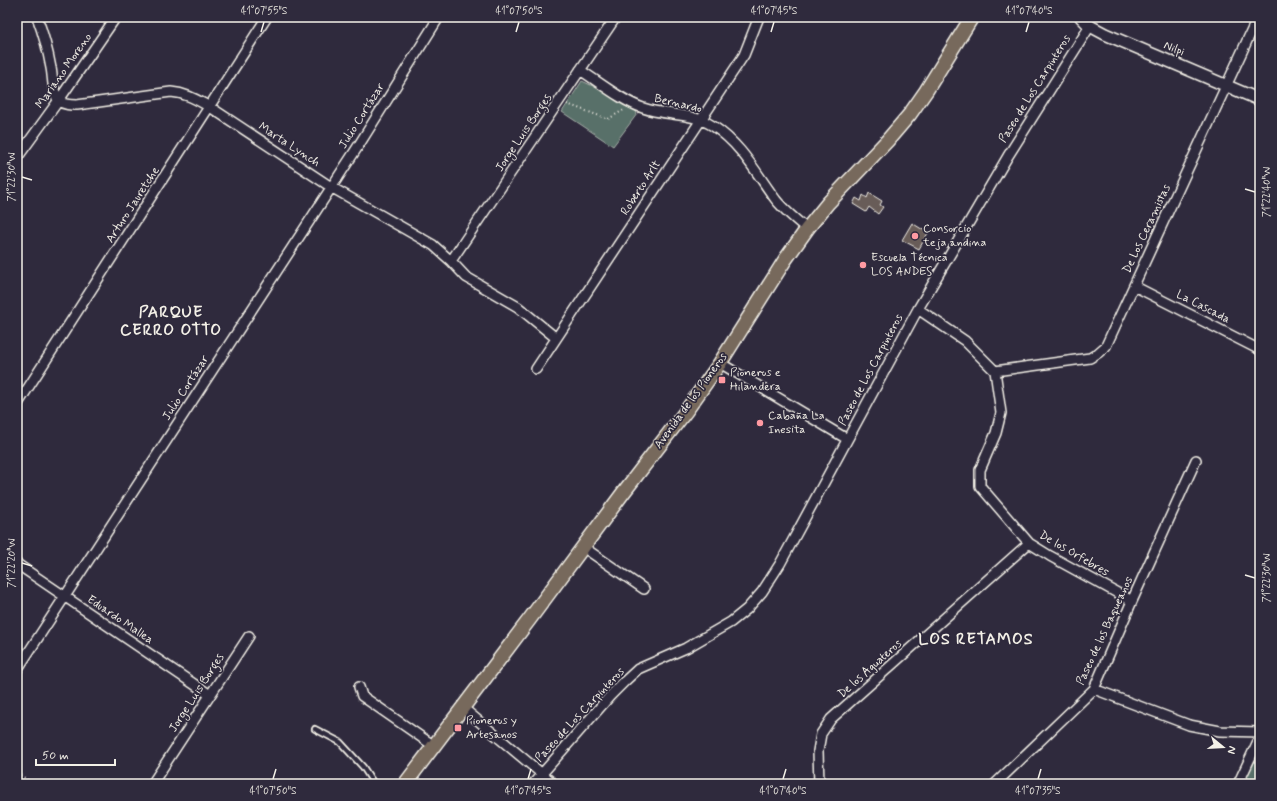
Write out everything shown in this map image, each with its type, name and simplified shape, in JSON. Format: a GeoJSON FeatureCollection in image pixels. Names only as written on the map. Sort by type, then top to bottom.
{"type":"FeatureCollection","features":[{"type":"Feature","properties":{"kind":"main road","name":"Avenida de los Pioneros"},"geometry":{"type":"LineString","coordinates":[[404,784],[463,708],[623,493],[686,412],[720,363],[807,229],[828,203],[887,141],[910,114],[972,17]]}},
{"type":"Feature","properties":{"kind":"street"},"geometry":{"type":"LineString","coordinates":[[37,17],[42,29],[55,92],[59,100]]}},
{"type":"Feature","properties":{"kind":"street","name":"Mariano Moreno"},"geometry":{"type":"LineString","coordinates":[[17,158],[116,17]]}},
{"type":"Feature","properties":{"kind":"street","name":"Arturo Jauretche"},"geometry":{"type":"LineString","coordinates":[[17,405],[267,17]]}},
{"type":"Feature","properties":{"kind":"street","name":"Julio Cortázar"},"geometry":{"type":"LineString","coordinates":[[17,670],[332,187],[438,17]]}},
{"type":"Feature","properties":{"kind":"street","name":"Jorge Luis Borges"},"geometry":{"type":"LineString","coordinates":[[451,261],[616,17]]}},
{"type":"Feature","properties":{"kind":"street","name":"Roberto Arlt"},"geometry":{"type":"LineString","coordinates":[[536,368],[744,55],[759,17]]}},
{"type":"Feature","properties":{"kind":"street","name":"Nilpi"},"geometry":{"type":"LineString","coordinates":[[1081,17],[1090,26],[1260,100]]}},
{"type":"Feature","properties":{"kind":"street","name":"De Los Ceramistas"},"geometry":{"type":"LineString","coordinates":[[995,371],[1090,358],[1106,346],[1258,17]]}},
{"type":"Feature","properties":{"kind":"street","name":"Paseo de Los Carpinteros"},"geometry":{"type":"LineString","coordinates":[[533,784],[610,696],[638,669],[686,648],[731,622],[747,609],[762,592],[780,564],[918,309],[1008,156],[1090,26]]}},
{"type":"Feature","properties":{"kind":"street","name":"Bernardo"},"geometry":{"type":"LineString","coordinates":[[580,70],[634,105],[645,109],[685,115],[712,126],[738,147],[777,201],[787,212],[807,229]]}},
{"type":"Feature","properties":{"kind":"street","name":"Marta Lynch"},"geometry":{"type":"LineString","coordinates":[[59,100],[66,105],[77,105],[171,92],[182,93],[210,107],[332,187],[433,245],[466,277],[518,307],[556,338]]}},
{"type":"Feature","properties":{"kind":"street","name":"La Cascada"},"geometry":{"type":"LineString","coordinates":[[1134,286],[1260,350]]}},
{"type":"Feature","properties":{"kind":"street"},"geometry":{"type":"LineString","coordinates":[[918,309],[965,341],[995,371]]}},
{"type":"Feature","properties":{"kind":"street"},"geometry":{"type":"LineString","coordinates":[[720,363],[848,439]]}},
{"type":"Feature","properties":{"kind":"street","name":"De los Orfebres"},"geometry":{"type":"LineString","coordinates":[[995,371],[1001,413],[996,433],[980,470],[980,486],[1029,543],[1132,601]]}},
{"type":"Feature","properties":{"kind":"street","name":"Paseo de los Baqueanos"},"geometry":{"type":"LineString","coordinates":[[995,784],[1094,689],[1196,460]]}},
{"type":"Feature","properties":{"kind":"street","name":"De los Aguateros"},"geometry":{"type":"LineString","coordinates":[[819,784],[818,751],[821,734],[831,719],[1029,543]]}},
{"type":"Feature","properties":{"kind":"street"},"geometry":{"type":"LineString","coordinates":[[583,547],[644,589]]}},
{"type":"Feature","properties":{"kind":"street","name":"Eduardo Mallea"},"geometry":{"type":"LineString","coordinates":[[17,564],[210,695]]}},
{"type":"Feature","properties":{"kind":"street","name":"Jorge Luis Borges"},"geometry":{"type":"LineString","coordinates":[[152,784],[249,636]]}},
{"type":"Feature","properties":{"kind":"street"},"geometry":{"type":"LineString","coordinates":[[359,687],[362,696],[434,746]]}},
{"type":"Feature","properties":{"kind":"street"},"geometry":{"type":"LineString","coordinates":[[1094,689],[1188,725],[1220,732],[1260,732]]}},
{"type":"Feature","properties":{"kind":"street"},"geometry":{"type":"LineString","coordinates":[[463,708],[554,784]]}},
{"type":"Feature","properties":{"kind":"street"},"geometry":{"type":"LineString","coordinates":[[1238,784],[1260,737]]}},
{"type":"Feature","properties":{"kind":"lane"},"geometry":{"type":"LineString","coordinates":[[314,729],[340,742],[363,767],[374,784]]}},
{"type":"Feature","properties":{"kind":"path"},"geometry":{"type":"LineString","coordinates":[[560,101],[608,119],[634,105]]}},
{"type":"Feature","properties":{"kind":"path"},"geometry":{"type":"LineString","coordinates":[[17,774],[34,784]]}},
{"type":"Feature","properties":{"kind":"green space"},"geometry":{"type":"Polygon","coordinates":[[[582,81],[634,105],[637,114],[613,146],[562,112],[582,81]]]}},
{"type":"Feature","properties":{"kind":"green space"},"geometry":{"type":"Polygon","coordinates":[[[1257,753],[1260,754],[1260,784],[1242,784],[1257,753]]]}},
{"type":"Feature","properties":{"kind":"building"},"geometry":{"type":"Polygon","coordinates":[[[869,193],[882,201],[880,205],[883,207],[878,214],[869,207],[866,212],[853,204],[856,198],[861,201],[863,195],[867,198],[869,193]]]}},
{"type":"Feature","properties":{"kind":"building","name":"Consorcio teja andina"},"geometry":{"type":"Polygon","coordinates":[[[912,223],[928,233],[919,249],[902,240],[912,223]]]}},
{"type":"Feature","properties":{"kind":"place","name":"Consorcio teja andina"},"geometry":{"type":"Point","coordinates":[915,236]}},
{"type":"Feature","properties":{"kind":"place","name":"Escuela Técnica LOS ANDES"},"geometry":{"type":"Point","coordinates":[863,265]}},
{"type":"Feature","properties":{"kind":"place","name":"Pioneros e Hilandera"},"geometry":{"type":"Point","coordinates":[722,380]}},
{"type":"Feature","properties":{"kind":"place","name":"Cabaña La Inesita"},"geometry":{"type":"Point","coordinates":[760,423]}},
{"type":"Feature","properties":{"kind":"place","name":"Pioneros y Artesanos"},"geometry":{"type":"Point","coordinates":[458,728]}},
{"type":"Feature","properties":{"kind":"district","name":"PARQUE CERRO OTTO"},"geometry":{"type":"Point","coordinates":[171,321]}},
{"type":"Feature","properties":{"kind":"district","name":"LOS RETAMOS"},"geometry":{"type":"Point","coordinates":[976,639]}}]}
